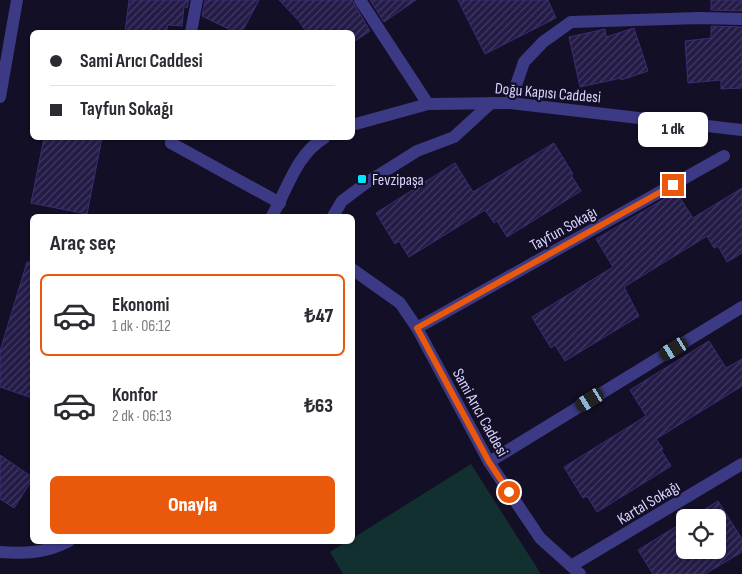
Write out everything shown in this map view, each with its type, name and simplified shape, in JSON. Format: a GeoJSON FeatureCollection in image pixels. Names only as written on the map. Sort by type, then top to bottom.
{"type":"FeatureCollection","features":[{"type":"Feature","properties":{"kind":"street"},"geometry":{"type":"LineString","coordinates":[[0,97],[17,0]]}},
{"type":"Feature","properties":{"kind":"street"},"geometry":{"type":"LineString","coordinates":[[191,30],[197,0]]}},
{"type":"Feature","properties":{"kind":"street"},"geometry":{"type":"LineString","coordinates":[[360,0],[428,104]]}},
{"type":"Feature","properties":{"kind":"street"},"geometry":{"type":"LineString","coordinates":[[510,103],[524,62],[543,42],[571,22],[700,18],[742,19]]}},
{"type":"Feature","properties":{"kind":"street"},"geometry":{"type":"LineString","coordinates":[[333,214],[342,201],[366,183],[417,151],[454,137],[491,103]]}},
{"type":"Feature","properties":{"kind":"street","name":"Doğu Kapısı Caddesi"},"geometry":{"type":"LineString","coordinates":[[355,124],[428,104],[510,103],[742,130]]}},
{"type":"Feature","properties":{"kind":"street"},"geometry":{"type":"LineString","coordinates":[[172,140],[171,142],[280,202]]}},
{"type":"Feature","properties":{"kind":"street"},"geometry":{"type":"LineString","coordinates":[[273,214],[301,158],[313,144],[320,140]]}},
{"type":"Feature","properties":{"kind":"street","name":"Tayfun Sokağı"},"geometry":{"type":"LineString","coordinates":[[417,328],[724,156]]}},
{"type":"Feature","properties":{"kind":"street","name":"Sami Arıcı Caddesi"},"geometry":{"type":"LineString","coordinates":[[355,271],[400,303],[417,328],[489,462],[540,538],[575,570]]}},
{"type":"Feature","properties":{"kind":"street"},"geometry":{"type":"LineString","coordinates":[[489,462],[742,307]]}},
{"type":"Feature","properties":{"kind":"street","name":"Kartal Sokağı"},"geometry":{"type":"LineString","coordinates":[[575,570],[742,464]]}},
{"type":"Feature","properties":{"kind":"street"},"geometry":{"type":"LineString","coordinates":[[0,552],[25,554],[58,547],[64,544]]}},
{"type":"Feature","properties":{"kind":"green space"},"geometry":{"type":"Polygon","coordinates":[[[471,464],[541,574],[343,574],[330,552],[342,544],[355,544],[355,537],[471,464]]]}},
{"type":"Feature","properties":{"kind":"building"},"geometry":{"type":"Polygon","coordinates":[[[129,0],[189,0],[187,8],[184,6],[182,26],[168,25],[167,30],[125,30],[129,0]]]}},
{"type":"Feature","properties":{"kind":"building"},"geometry":{"type":"Polygon","coordinates":[[[205,0],[259,0],[243,30],[231,30],[202,16],[205,0]]]}},
{"type":"Feature","properties":{"kind":"building"},"geometry":{"type":"Polygon","coordinates":[[[279,0],[352,0],[370,31],[355,41],[355,30],[305,30],[299,21],[279,0]]]}},
{"type":"Feature","properties":{"kind":"building"},"geometry":{"type":"Polygon","coordinates":[[[370,0],[416,0],[384,22],[370,0]]]}},
{"type":"Feature","properties":{"kind":"building"},"geometry":{"type":"Polygon","coordinates":[[[458,0],[548,0],[556,18],[485,54],[458,0]]]}},
{"type":"Feature","properties":{"kind":"building"},"geometry":{"type":"Polygon","coordinates":[[[711,0],[742,0],[742,11],[711,10],[711,0]]]}},
{"type":"Feature","properties":{"kind":"building"},"geometry":{"type":"Polygon","coordinates":[[[711,26],[742,27],[742,88],[721,89],[721,80],[688,83],[685,41],[711,38],[711,26]]]}},
{"type":"Feature","properties":{"kind":"building"},"geometry":{"type":"Polygon","coordinates":[[[634,28],[648,71],[621,80],[621,78],[580,87],[569,37],[605,29],[606,37],[634,28]]]}},
{"type":"Feature","properties":{"kind":"building"},"geometry":{"type":"Polygon","coordinates":[[[44,140],[102,140],[87,214],[31,203],[44,140]]]}},
{"type":"Feature","properties":{"kind":"building"},"geometry":{"type":"Polygon","coordinates":[[[554,143],[581,191],[507,237],[497,221],[494,223],[485,210],[409,257],[399,241],[395,244],[376,213],[455,163],[473,192],[554,143]]]}},
{"type":"Feature","properties":{"kind":"building"},"geometry":{"type":"Polygon","coordinates":[[[742,188],[742,253],[727,262],[718,246],[714,248],[707,236],[624,287],[639,316],[565,361],[555,345],[551,348],[532,317],[613,267],[596,239],[676,192],[693,218],[742,188]]]}},
{"type":"Feature","properties":{"kind":"building"},"geometry":{"type":"Polygon","coordinates":[[[27,262],[30,262],[30,397],[0,387],[0,351],[27,262]]]}},
{"type":"Feature","properties":{"kind":"building"},"geometry":{"type":"Polygon","coordinates":[[[709,341],[726,368],[742,359],[742,386],[656,439],[671,466],[597,512],[587,496],[583,498],[564,467],[646,416],[630,390],[709,341]]]}},
{"type":"Feature","properties":{"kind":"building"},"geometry":{"type":"Polygon","coordinates":[[[0,455],[30,476],[30,483],[14,508],[0,499],[0,455]]]}},
{"type":"Feature","properties":{"kind":"building"},"geometry":{"type":"Polygon","coordinates":[[[718,501],[723,509],[705,509],[718,501]]]}},
{"type":"Feature","properties":{"kind":"building"},"geometry":{"type":"Polygon","coordinates":[[[726,514],[742,539],[742,552],[705,574],[653,574],[638,550],[676,527],[676,559],[726,559],[726,514]]]}},
{"type":"Feature","properties":{"kind":"place","name":"Fevzipaşa"},"geometry":{"type":"Point","coordinates":[362,179]}},
{"type":"Feature","properties":{"kind":"route"},"geometry":{"type":"LineString","coordinates":[[509,492],[489,462],[417,328],[673,185]]}}]}
